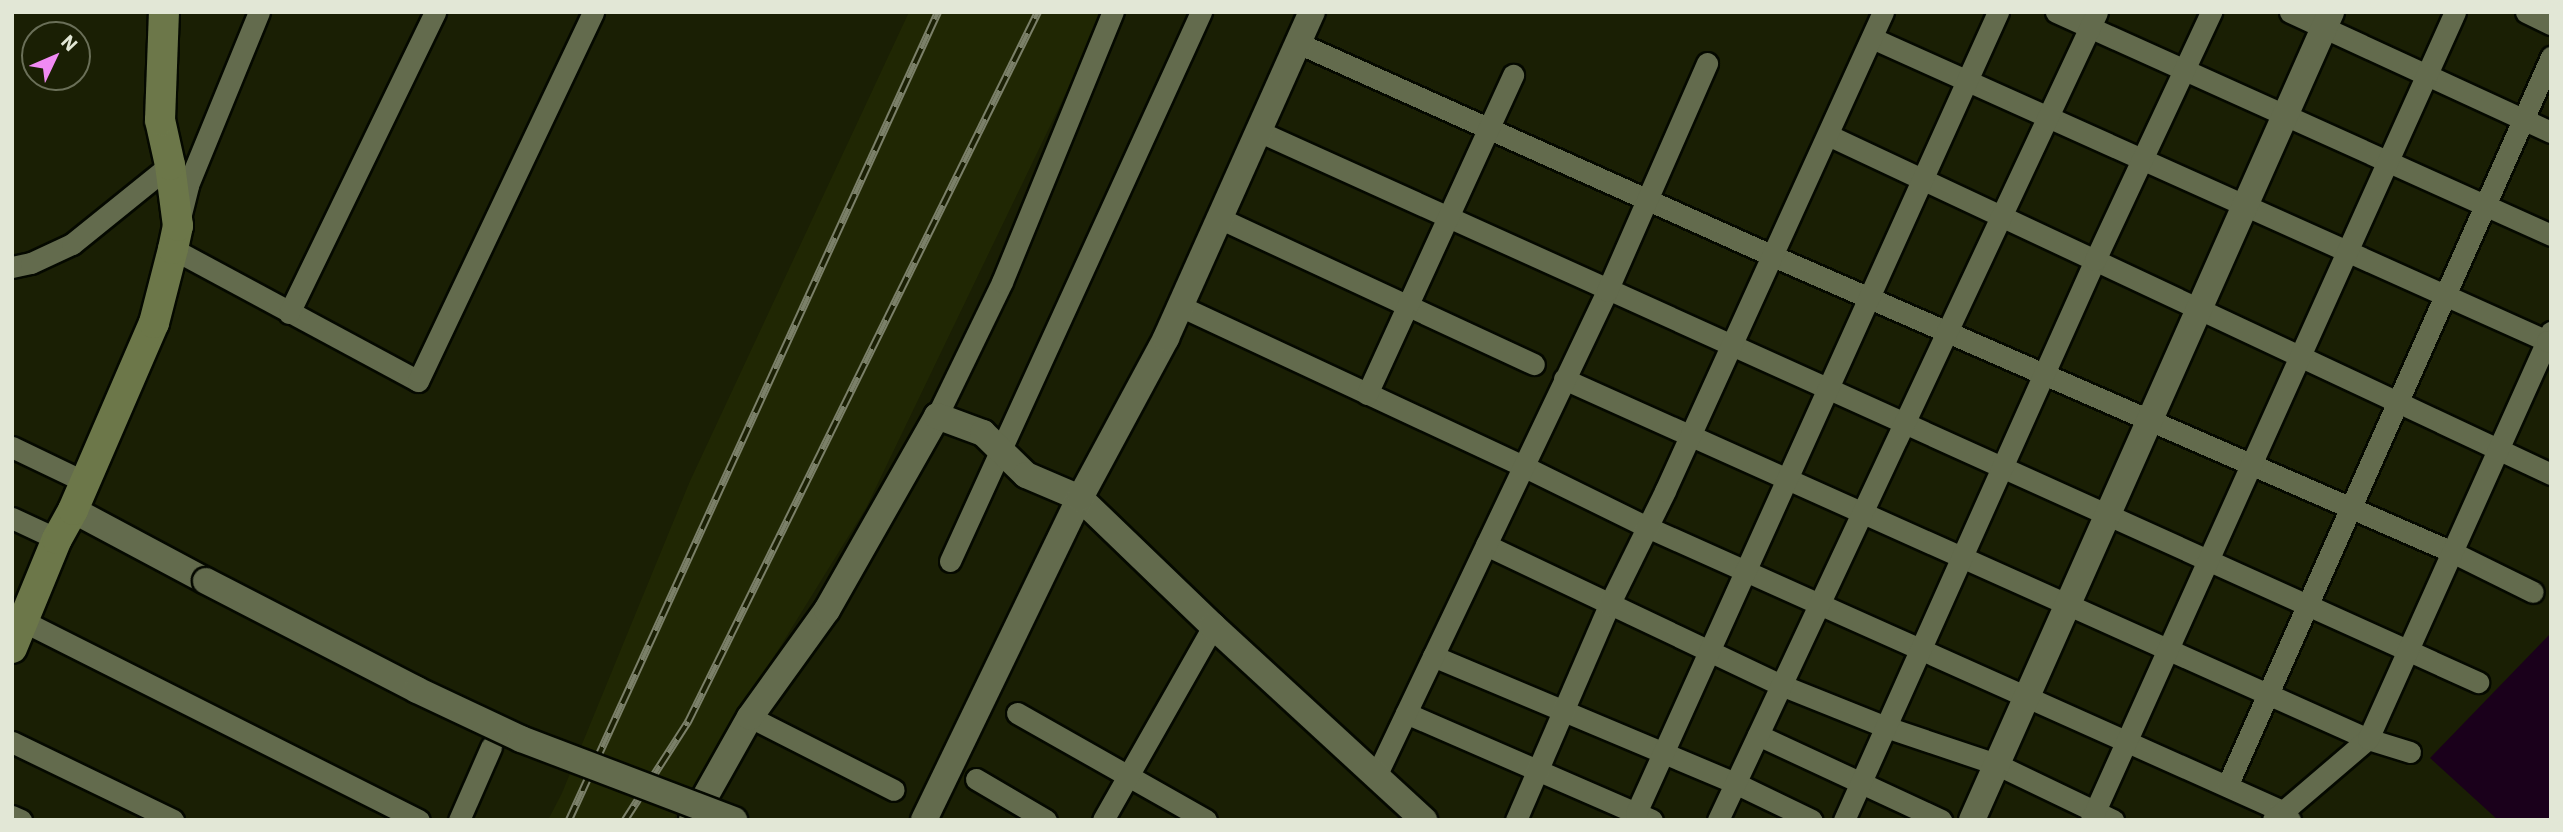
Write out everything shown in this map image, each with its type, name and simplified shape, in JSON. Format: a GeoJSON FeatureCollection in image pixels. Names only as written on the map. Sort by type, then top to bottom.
{"type":"FeatureCollection","features":[{"type":"Feature","properties":{"kind":"main road"},"geometry":{"type":"LineString","coordinates":[[19,620],[73,510],[83,481],[154,323],[175,238],[170,165],[160,120],[161,16]]}},
{"type":"Feature","properties":{"kind":"street"},"geometry":{"type":"LineString","coordinates":[[259,12],[188,185],[175,238],[289,313],[418,381],[593,12]]}},
{"type":"Feature","properties":{"kind":"street"},"geometry":{"type":"LineString","coordinates":[[289,313],[435,12]]}},
{"type":"Feature","properties":{"kind":"street"},"geometry":{"type":"LineString","coordinates":[[692,820],[750,717],[827,610],[937,416],[1002,282],[1113,12]]}},
{"type":"Feature","properties":{"kind":"street"},"geometry":{"type":"LineString","coordinates":[[950,561],[1201,12]]}},
{"type":"Feature","properties":{"kind":"street"},"geometry":{"type":"LineString","coordinates":[[924,820],[1080,498],[1180,306],[1312,12]]}},
{"type":"Feature","properties":{"kind":"street"},"geometry":{"type":"LineString","coordinates":[[1516,820],[1566,710],[1609,605],[1691,435],[1883,12]]}},
{"type":"Feature","properties":{"kind":"street"},"geometry":{"type":"LineString","coordinates":[[1406,713],[1644,816],[1664,753],[1786,476],[1924,180],[1998,12]]}},
{"type":"Feature","properties":{"kind":"street"},"geometry":{"type":"LineString","coordinates":[[2056,12],[2093,20],[2184,71],[2551,235]]}},
{"type":"Feature","properties":{"kind":"street"},"geometry":{"type":"LineString","coordinates":[[1844,820],[2095,260],[2211,12]]}},
{"type":"Feature","properties":{"kind":"street"},"geometry":{"type":"LineString","coordinates":[[2290,12],[2328,20],[2426,75],[2551,132]]}},
{"type":"Feature","properties":{"kind":"street"},"geometry":{"type":"LineString","coordinates":[[1486,545],[1781,685],[1886,727],[1996,764],[2100,817],[2126,742],[2455,12]]}},
{"type":"Feature","properties":{"kind":"street"},"geometry":{"type":"LineString","coordinates":[[2526,12],[2551,24]]}},
{"type":"Feature","properties":{"kind":"street"},"geometry":{"type":"LineString","coordinates":[[1718,820],[2093,20]]}},
{"type":"Feature","properties":{"kind":"street"},"geometry":{"type":"LineString","coordinates":[[1972,820],[2106,513],[2328,20]]}},
{"type":"Feature","properties":{"kind":"street"},"geometry":{"type":"LineString","coordinates":[[1180,306],[1647,527],[2024,698],[2227,786],[2282,817],[2368,739],[2550,339],[2244,207],[1872,38]]}},
{"type":"Feature","properties":{"kind":"street"},"geometry":{"type":"LineString","coordinates":[[1298,43],[2147,421],[2452,552],[2533,592]]}},
{"type":"Feature","properties":{"kind":"street"},"geometry":{"type":"LineString","coordinates":[[2227,786],[2551,57]]}},
{"type":"Feature","properties":{"kind":"street"},"geometry":{"type":"LineString","coordinates":[[1376,776],[1606,290],[1707,63]]}},
{"type":"Feature","properties":{"kind":"street"},"geometry":{"type":"LineString","coordinates":[[1367,394],[1513,75]]}},
{"type":"Feature","properties":{"kind":"street"},"geometry":{"type":"LineString","coordinates":[[1258,131],[1447,219],[2478,682]]}},
{"type":"Feature","properties":{"kind":"street"},"geometry":{"type":"LineString","coordinates":[[1828,135],[2551,474]]}},
{"type":"Feature","properties":{"kind":"street"},"geometry":{"type":"LineString","coordinates":[[12,267],[32,263],[72,244],[170,165]]}},
{"type":"Feature","properties":{"kind":"street"},"geometry":{"type":"LineString","coordinates":[[1219,218],[1534,365]]}},
{"type":"Feature","properties":{"kind":"street"},"geometry":{"type":"LineString","coordinates":[[1564,379],[1863,510],[2368,739],[2410,752]]}},
{"type":"Feature","properties":{"kind":"street"},"geometry":{"type":"LineString","coordinates":[[937,416],[983,433],[1026,475],[1080,498],[1213,626],[1424,820]]}},
{"type":"Feature","properties":{"kind":"street"},"geometry":{"type":"LineString","coordinates":[[12,447],[83,481]]}},
{"type":"Feature","properties":{"kind":"street"},"geometry":{"type":"LineString","coordinates":[[73,510],[360,661],[521,739],[734,820]]}},
{"type":"Feature","properties":{"kind":"street"},"geometry":{"type":"LineString","coordinates":[[12,518],[57,539]]}},
{"type":"Feature","properties":{"kind":"street"},"geometry":{"type":"LineString","coordinates":[[19,620],[419,820]]}},
{"type":"Feature","properties":{"kind":"street"},"geometry":{"type":"LineString","coordinates":[[1103,820],[1213,626]]}},
{"type":"Feature","properties":{"kind":"street"},"geometry":{"type":"LineString","coordinates":[[1433,656],[1735,783],[1812,820]]}},
{"type":"Feature","properties":{"kind":"street"},"geometry":{"type":"LineString","coordinates":[[1017,713],[1206,820]]}},
{"type":"Feature","properties":{"kind":"street"},"geometry":{"type":"LineString","coordinates":[[750,717],[894,790]]}},
{"type":"Feature","properties":{"kind":"street"},"geometry":{"type":"LineString","coordinates":[[1758,735],[1941,820]]}},
{"type":"Feature","properties":{"kind":"street"},"geometry":{"type":"LineString","coordinates":[[12,742],[173,820]]}},
{"type":"Feature","properties":{"kind":"street"},"geometry":{"type":"LineString","coordinates":[[459,820],[491,747]]}},
{"type":"Feature","properties":{"kind":"street"},"geometry":{"type":"LineString","coordinates":[[976,779],[1046,820]]}},
{"type":"Feature","properties":{"kind":"street"},"geometry":{"type":"LineString","coordinates":[[12,816],[21,820]]}},
{"type":"Feature","properties":{"kind":"shaded area"},"geometry":{"type":"Polygon","coordinates":[[[909,12],[1105,12],[866,508],[673,820],[548,820],[562,793],[690,481],[909,12]]]}},
{"type":"Feature","properties":{"kind":"shaded area"},"geometry":{"type":"Polygon","coordinates":[[[2551,633],[2551,820],[2498,820],[2430,758],[2551,633]]]}},
{"type":"Feature","properties":{"kind":"railway"},"geometry":{"type":"LineString","coordinates":[[569,820],[938,12]]}},
{"type":"Feature","properties":{"kind":"railway"},"geometry":{"type":"LineString","coordinates":[[625,820],[688,722],[1038,12]]}}]}
